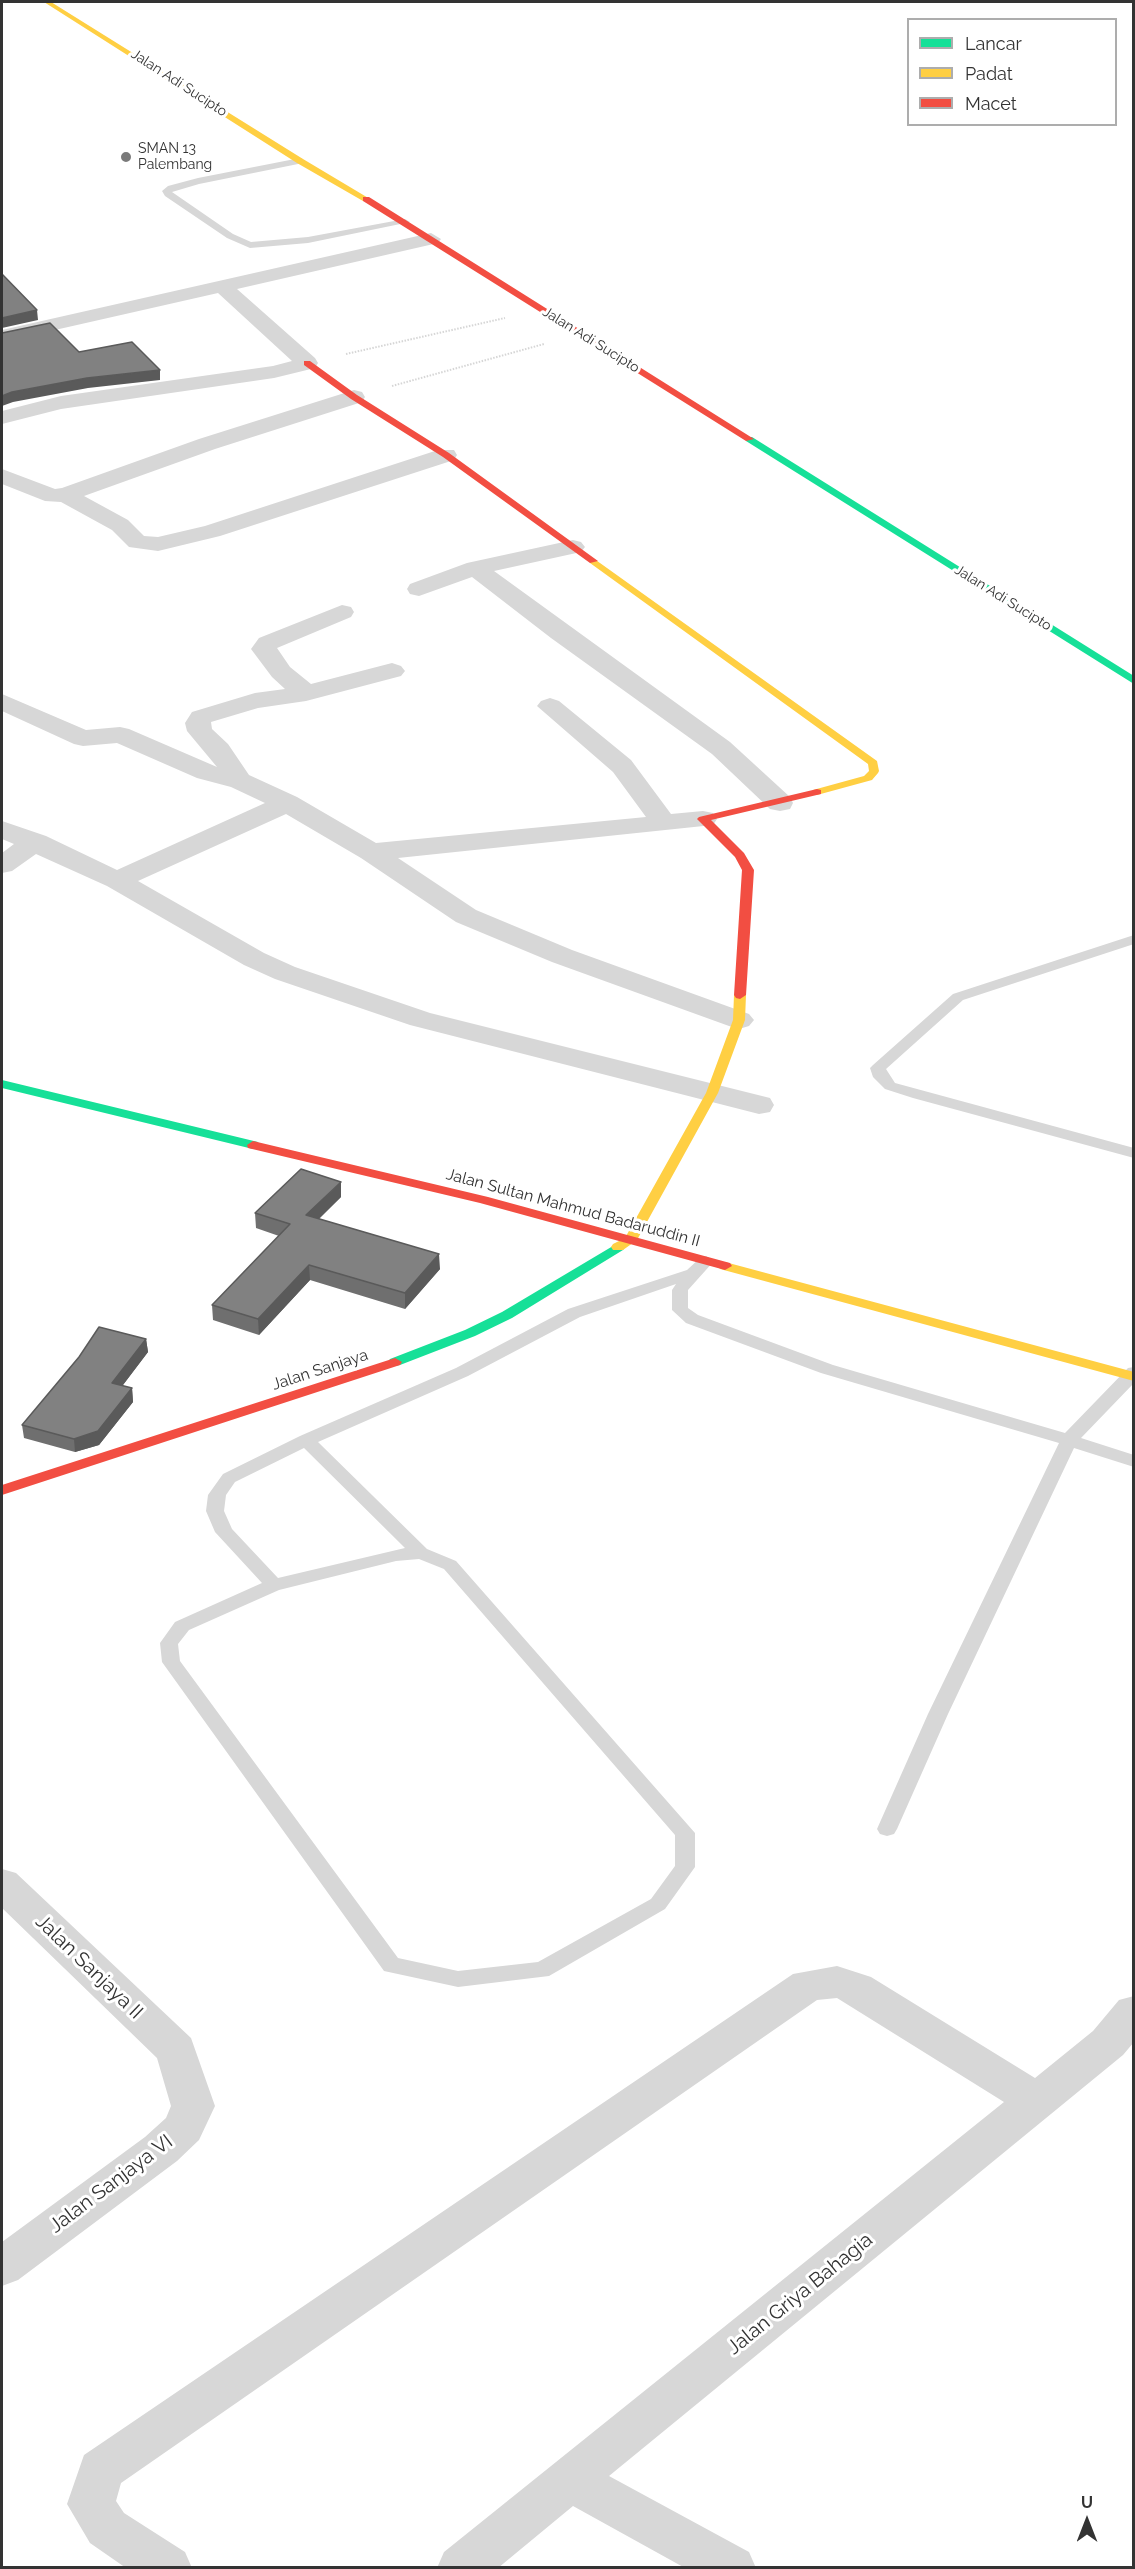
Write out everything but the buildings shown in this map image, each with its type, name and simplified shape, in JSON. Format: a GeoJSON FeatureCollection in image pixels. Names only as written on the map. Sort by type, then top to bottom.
{"type":"FeatureCollection","features":[{"type":"Feature","properties":{"kind":"main road","name":"Jalan Adi Sucipto"},"geometry":{"type":"LineString","coordinates":[[47,2],[300,161],[405,222],[579,334],[1134,681]]}},
{"type":"Feature","properties":{"kind":"main road"},"geometry":{"type":"LineString","coordinates":[[307,363],[354,397],[446,455],[873,763],[874,771],[868,778],[780,803],[703,819]]}},
{"type":"Feature","properties":{"kind":"main road"},"geometry":{"type":"LineString","coordinates":[[630,1240],[712,1093],[739,1020],[748,870],[740,855],[703,819]]}},
{"type":"Feature","properties":{"kind":"main road","name":"Jalan Sultan Mahmud Badaruddin II"},"geometry":{"type":"LineString","coordinates":[[2,1084],[483,1200],[1132,1375]]}},
{"type":"Feature","properties":{"kind":"main road","name":"Jalan Sanjaya"},"geometry":{"type":"LineString","coordinates":[[2,1490],[158,1438],[370,1372],[470,1334],[507,1315],[630,1240]]}},
{"type":"Feature","properties":{"kind":"street"},"geometry":{"type":"LineString","coordinates":[[2,336],[431,240]]}},
{"type":"Feature","properties":{"kind":"street"},"geometry":{"type":"LineString","coordinates":[[222,286],[307,363]]}},
{"type":"Feature","properties":{"kind":"street"},"geometry":{"type":"LineString","coordinates":[[2,418],[61,403],[274,372],[307,363]]}},
{"type":"Feature","properties":{"kind":"street"},"geometry":{"type":"LineString","coordinates":[[2,476],[53,496],[65,495],[196,448],[354,397]]}},
{"type":"Feature","properties":{"kind":"street"},"geometry":{"type":"LineString","coordinates":[[65,495],[120,525],[137,542],[158,544],[212,531],[446,455]]}},
{"type":"Feature","properties":{"kind":"street"},"geometry":{"type":"LineString","coordinates":[[419,589],[475,568],[573,547]]}},
{"type":"Feature","properties":{"kind":"street"},"geometry":{"type":"LineString","coordinates":[[475,568],[560,633],[721,748],[780,803]]}},
{"type":"Feature","properties":{"kind":"street"},"geometry":{"type":"LineString","coordinates":[[306,693],[281,672],[263,649],[268,643],[342,612]]}},
{"type":"Feature","properties":{"kind":"street"},"geometry":{"type":"LineString","coordinates":[[240,781],[219,750],[200,731],[198,723],[201,717],[255,701],[306,693],[392,671]]}},
{"type":"Feature","properties":{"kind":"street"},"geometry":{"type":"LineString","coordinates":[[2,702],[73,735],[83,738],[120,735],[206,772],[240,781],[287,803],[371,852],[466,916],[562,956],[739,1020]]}},
{"type":"Feature","properties":{"kind":"street"},"geometry":{"type":"LineString","coordinates":[[550,706],[622,766],[664,823]]}},
{"type":"Feature","properties":{"kind":"street"},"geometry":{"type":"LineString","coordinates":[[117,880],[287,803]]}},
{"type":"Feature","properties":{"kind":"street"},"geometry":{"type":"LineString","coordinates":[[371,852],[703,819]]}},
{"type":"Feature","properties":{"kind":"street"},"geometry":{"type":"LineString","coordinates":[[2,829],[36,842],[117,880],[254,959],[285,974],[420,1019],[759,1105]]}},
{"type":"Feature","properties":{"kind":"street"},"geometry":{"type":"LineString","coordinates":[[2,865],[36,842]]}},
{"type":"Feature","properties":{"kind":"street","name":"Jalan Sanjaya II"},"geometry":{"type":"LineString","coordinates":[[2,1884],[176,2050]]}},
{"type":"Feature","properties":{"kind":"street"},"geometry":{"type":"LineString","coordinates":[[168,2568],[107,2528],[91,2504],[101,2470],[808,1985],[837,1982],[856,1988],[1037,2101]]}},
{"type":"Feature","properties":{"kind":"street","name":"Jalan Griya Bahagia"},"geometry":{"type":"LineString","coordinates":[[461,2568],[1108,2043],[1134,2012]]}},
{"type":"Feature","properties":{"kind":"street","name":"Jalan Sanjaya VI"},"geometry":{"type":"LineString","coordinates":[[2,2267],[161,2149],[184,2128],[193,2106],[176,2050]]}},
{"type":"Feature","properties":{"kind":"street"},"geometry":{"type":"LineString","coordinates":[[571,2480],[732,2568]]}},
{"type":"Feature","properties":{"kind":"lane"},"geometry":{"type":"LineString","coordinates":[[300,161],[198,181],[167,191],[168,194],[230,236],[256,246],[405,222]]}},
{"type":"Feature","properties":{"kind":"lane"},"geometry":{"type":"LineString","coordinates":[[1134,939],[958,997],[878,1068],[881,1077],[890,1086],[1134,1153]]}},
{"type":"Feature","properties":{"kind":"lane"},"geometry":{"type":"LineString","coordinates":[[706,1261],[680,1290],[680,1310],[692,1319],[827,1369],[1134,1461]]}},
{"type":"Feature","properties":{"kind":"lane"},"geometry":{"type":"LineString","coordinates":[[274,1585],[225,1532],[215,1510],[217,1495],[230,1478],[306,1440],[462,1372],[574,1313],[693,1273]]}},
{"type":"Feature","properties":{"kind":"lane"},"geometry":{"type":"LineString","coordinates":[[887,1828],[938,1714],[1069,1440],[1132,1375]]}},
{"type":"Feature","properties":{"kind":"lane"},"geometry":{"type":"LineString","coordinates":[[306,1440],[421,1553],[450,1565],[685,1833],[685,1867],[658,1904],[542,1970],[458,1979],[392,1965],[171,1662],[169,1643],[182,1626],[274,1585],[396,1555],[421,1553]]}},
{"type":"Feature","properties":{"kind":"path"},"geometry":{"type":"LineString","coordinates":[[307,363],[542,310]]}},
{"type":"Feature","properties":{"kind":"path"},"geometry":{"type":"LineString","coordinates":[[354,397],[579,334]]}},
{"type":"Feature","properties":{"kind":"traffic: fast"},"geometry":{"type":"LineString","coordinates":[[749,439],[1134,681]]}},
{"type":"Feature","properties":{"kind":"traffic: fast"},"geometry":{"type":"LineString","coordinates":[[2,1084],[253,1145]]}},
{"type":"Feature","properties":{"kind":"traffic: fast"},"geometry":{"type":"LineString","coordinates":[[395,1362],[470,1333],[507,1315],[618,1247]]}},
{"type":"Feature","properties":{"kind":"traffic: slow"},"geometry":{"type":"LineString","coordinates":[[47,2],[300,161],[366,199]]}},
{"type":"Feature","properties":{"kind":"traffic: slow"},"geometry":{"type":"LineString","coordinates":[[593,561],[873,763],[874,771],[868,778],[817,792]]}},
{"type":"Feature","properties":{"kind":"traffic: slow"},"geometry":{"type":"LineString","coordinates":[[618,1247],[630,1240],[712,1093],[739,1020],[740,995]]}},
{"type":"Feature","properties":{"kind":"traffic: slow"},"geometry":{"type":"LineString","coordinates":[[725,1266],[1134,1377]]}},
{"type":"Feature","properties":{"kind":"traffic: jam"},"geometry":{"type":"LineString","coordinates":[[366,199],[749,439]]}},
{"type":"Feature","properties":{"kind":"traffic: jam"},"geometry":{"type":"LineString","coordinates":[[307,363],[354,397],[446,455],[593,561]]}},
{"type":"Feature","properties":{"kind":"traffic: jam"},"geometry":{"type":"LineString","coordinates":[[740,995],[748,870],[740,855],[703,819],[817,792]]}},
{"type":"Feature","properties":{"kind":"traffic: jam"},"geometry":{"type":"LineString","coordinates":[[253,1145],[483,1200],[725,1266]]}},
{"type":"Feature","properties":{"kind":"traffic: jam"},"geometry":{"type":"LineString","coordinates":[[2,1490],[395,1362]]}},
{"type":"Feature","properties":{"kind":"place","name":"SMAN 13 Palembang"},"geometry":{"type":"Point","coordinates":[126,157]}}]}
